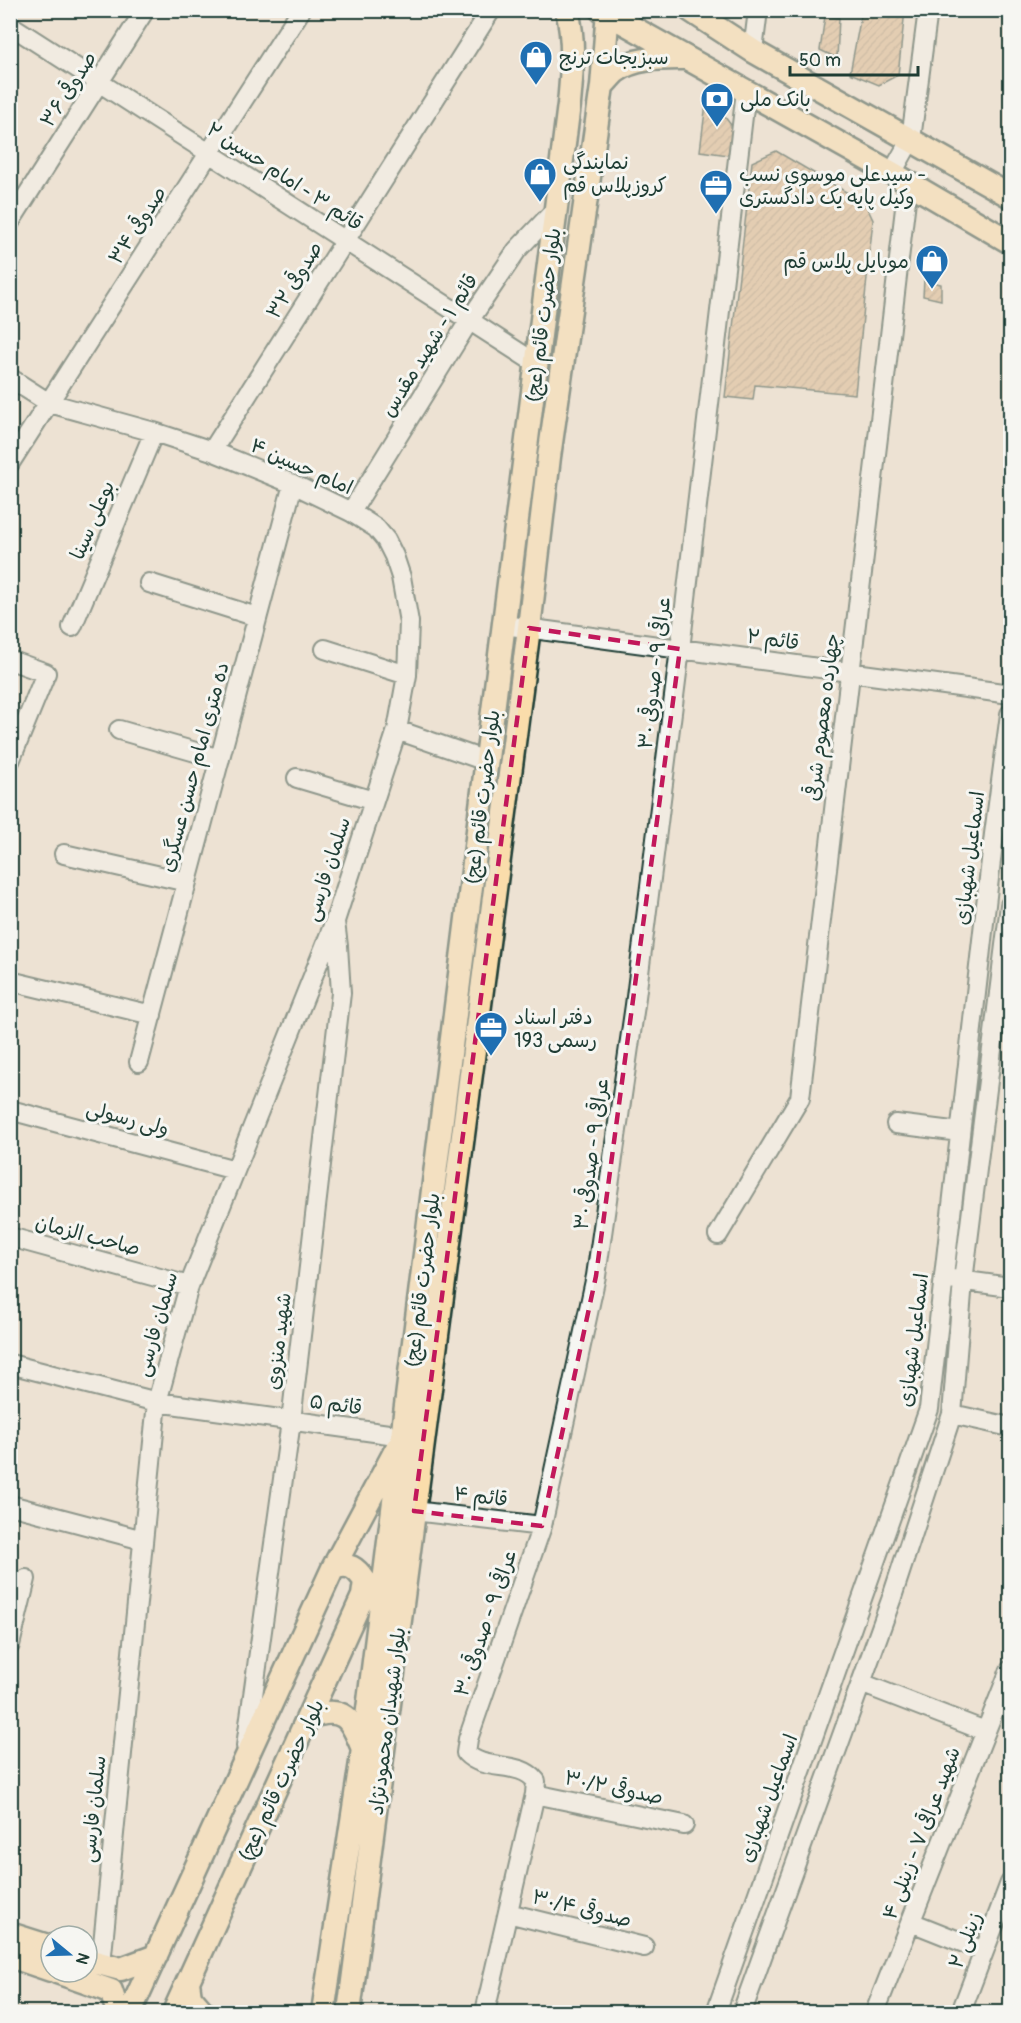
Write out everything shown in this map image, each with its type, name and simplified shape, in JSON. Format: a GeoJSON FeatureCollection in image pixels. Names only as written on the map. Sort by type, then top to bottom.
{"type":"FeatureCollection","features":[{"type":"Feature","properties":{"kind":"main road","name":"بلوار حضرت قائم (عج)"},"geometry":{"type":"LineString","coordinates":[[414,1433],[486,761],[569,104],[573,58],[572,34],[567,10]]}},
{"type":"Feature","properties":{"kind":"main road"},"geometry":{"type":"LineString","coordinates":[[690,10],[753,51],[1011,196]]}},
{"type":"Feature","properties":{"kind":"main road","name":"بلوار حضرت قائم (عج)"},"geometry":{"type":"LineString","coordinates":[[130,2013],[333,1568],[414,1433],[529,628],[549,457],[602,86],[604,11]]}},
{"type":"Feature","properties":{"kind":"main road"},"geometry":{"type":"LineString","coordinates":[[572,34],[586,18],[604,11],[1011,242]]}},
{"type":"Feature","properties":{"kind":"main road"},"geometry":{"type":"LineString","coordinates":[[602,86],[616,71],[633,63],[665,58],[687,58]]}},
{"type":"Feature","properties":{"kind":"main road","name":"بلوار شهیدان محمودنژاد"},"geometry":{"type":"LineString","coordinates":[[349,2013],[414,1511],[414,1433]]}},
{"type":"Feature","properties":{"kind":"main road","name":"بلوار شهیدان محمودنژاد"},"geometry":{"type":"LineString","coordinates":[[323,2013],[414,1433]]}},
{"type":"Feature","properties":{"kind":"main road","name":"بلوار حضرت قائم (عج)"},"geometry":{"type":"LineString","coordinates":[[174,2013],[363,1596],[365,1581],[356,1569],[343,1564],[333,1568]]}},
{"type":"Feature","properties":{"kind":"main road"},"geometry":{"type":"LineString","coordinates":[[309,1718],[328,1712],[340,1714],[349,1720],[355,1729],[363,1749]]}},
{"type":"Feature","properties":{"kind":"main road"},"geometry":{"type":"LineString","coordinates":[[10,1934],[39,1943]]}},
{"type":"Feature","properties":{"kind":"main road"},"geometry":{"type":"LineString","coordinates":[[10,1956],[39,1966]]}},
{"type":"Feature","properties":{"kind":"main road"},"geometry":{"type":"LineString","coordinates":[[103,1964],[156,1956]]}},
{"type":"Feature","properties":{"kind":"main road"},"geometry":{"type":"LineString","coordinates":[[80,1984],[115,2002],[126,1978],[103,1964]]}},
{"type":"Feature","properties":{"kind":"main road"},"geometry":{"type":"LineString","coordinates":[[188,1982],[190,1997],[203,2013]]}},
{"type":"Feature","properties":{"kind":"street","name":"صدوقی ۳۶"},"geometry":{"type":"LineString","coordinates":[[10,222],[146,10]]}},
{"type":"Feature","properties":{"kind":"street","name":"صدوقی ۳۴"},"geometry":{"type":"LineString","coordinates":[[10,463],[301,10]]}},
{"type":"Feature","properties":{"kind":"street","name":"صدوقی ۳۲"},"geometry":{"type":"LineString","coordinates":[[212,451],[491,10]]}},
{"type":"Feature","properties":{"kind":"street"},"geometry":{"type":"LineString","coordinates":[[753,51],[758,10]]}},
{"type":"Feature","properties":{"kind":"street"},"geometry":{"type":"LineString","coordinates":[[900,178],[911,139],[928,10]]}},
{"type":"Feature","properties":{"kind":"street","name":"قائم ۳ - امام حسین ۲"},"geometry":{"type":"LineString","coordinates":[[10,25],[537,364]]}},
{"type":"Feature","properties":{"kind":"street","name":"عراقی ۹ - صدوقی ۳۰"},"geometry":{"type":"LineString","coordinates":[[535,1794],[536,1780],[525,1771],[474,1761],[466,1753],[468,1739],[542,1526],[596,1276],[680,649],[746,92]]}},
{"type":"Feature","properties":{"kind":"street","name":"چهارده معصوم شرقی"},"geometry":{"type":"LineString","coordinates":[[718,1235],[800,1098],[850,672],[900,178]]}},
{"type":"Feature","properties":{"kind":"street","name":"قائم ۱ - شهید مقدس"},"geometry":{"type":"LineString","coordinates":[[351,512],[517,250],[555,209]]}},
{"type":"Feature","properties":{"kind":"street","name":"امام حسین ۴"},"geometry":{"type":"LineString","coordinates":[[10,378],[49,403],[154,432],[212,451],[292,484],[351,512],[376,528],[386,540],[394,556],[401,577],[409,622],[407,675],[397,730]]}},
{"type":"Feature","properties":{"kind":"street","name":"بوعلی سینا"},"geometry":{"type":"LineString","coordinates":[[72,627],[154,432]]}},
{"type":"Feature","properties":{"kind":"street","name":"ده متری امام حسن عسگری"},"geometry":{"type":"LineString","coordinates":[[139,1062],[292,484]]}},
{"type":"Feature","properties":{"kind":"street"},"geometry":{"type":"LineString","coordinates":[[149,583],[257,617]]}},
{"type":"Feature","properties":{"kind":"street","name":"قائم ۲"},"geometry":{"type":"LineString","coordinates":[[504,625],[1011,694]]}},
{"type":"Feature","properties":{"kind":"street"},"geometry":{"type":"LineString","coordinates":[[325,649],[407,675]]}},
{"type":"Feature","properties":{"kind":"street"},"geometry":{"type":"LineString","coordinates":[[10,660],[46,673],[10,761]]}},
{"type":"Feature","properties":{"kind":"street","name":"اسماعیل شهبازی"},"geometry":{"type":"LineString","coordinates":[[716,2013],[929,1409],[994,834],[1011,714]]}},
{"type":"Feature","properties":{"kind":"street"},"geometry":{"type":"LineString","coordinates":[[119,730],[220,759]]}},
{"type":"Feature","properties":{"kind":"street"},"geometry":{"type":"LineString","coordinates":[[397,730],[486,761]]}},
{"type":"Feature","properties":{"kind":"street","name":"سلمان فارسی"},"geometry":{"type":"LineString","coordinates":[[103,1964],[157,1402],[189,1286],[335,921],[397,730]]}},
{"type":"Feature","properties":{"kind":"street"},"geometry":{"type":"LineString","coordinates":[[297,778],[374,801]]}},
{"type":"Feature","properties":{"kind":"street"},"geometry":{"type":"LineString","coordinates":[[64,854],[187,882]]}},
{"type":"Feature","properties":{"kind":"street"},"geometry":{"type":"LineString","coordinates":[[743,2012],[891,1600],[952,1414],[963,1281],[1011,904]]}},
{"type":"Feature","properties":{"kind":"street","name":"شهید منزوی"},"geometry":{"type":"LineString","coordinates":[[244,1766],[291,1420],[341,993],[335,921]]}},
{"type":"Feature","properties":{"kind":"street"},"geometry":{"type":"LineString","coordinates":[[10,981],[152,1015]]}},
{"type":"Feature","properties":{"kind":"street","name":"ولی رسولی"},"geometry":{"type":"LineString","coordinates":[[10,1110],[235,1170]]}},
{"type":"Feature","properties":{"kind":"street"},"geometry":{"type":"LineString","coordinates":[[896,1124],[960,1132]]}},
{"type":"Feature","properties":{"kind":"street","name":"صاحب الزمان"},"geometry":{"type":"LineString","coordinates":[[10,1237],[189,1286]]}},
{"type":"Feature","properties":{"kind":"street"},"geometry":{"type":"LineString","coordinates":[[943,1278],[1011,1287]]}},
{"type":"Feature","properties":{"kind":"street","name":"قائم ۵"},"geometry":{"type":"LineString","coordinates":[[10,1364],[157,1402],[291,1420],[414,1433]]}},
{"type":"Feature","properties":{"kind":"street"},"geometry":{"type":"LineString","coordinates":[[952,1414],[1011,1427]]}},
{"type":"Feature","properties":{"kind":"street"},"geometry":{"type":"LineString","coordinates":[[10,1505],[143,1540]]}},
{"type":"Feature","properties":{"kind":"street","name":"قائم ۴"},"geometry":{"type":"LineString","coordinates":[[414,1511],[542,1526]]}},
{"type":"Feature","properties":{"kind":"street"},"geometry":{"type":"LineString","coordinates":[[10,1645],[26,1579]]}},
{"type":"Feature","properties":{"kind":"street","name":"شهید عراقی ۷ - زینلی ۴"},"geometry":{"type":"LineString","coordinates":[[875,2013],[1011,1670]]}},
{"type":"Feature","properties":{"kind":"street"},"geometry":{"type":"LineString","coordinates":[[861,1683],[985,1731]]}},
{"type":"Feature","properties":{"kind":"street"},"geometry":{"type":"LineString","coordinates":[[485,2013],[535,1794]]}},
{"type":"Feature","properties":{"kind":"street","name":"صدوقی ۳۰/۲"},"geometry":{"type":"LineString","coordinates":[[535,1794],[684,1825]]}},
{"type":"Feature","properties":{"kind":"street","name":"زینلی ۲"},"geometry":{"type":"LineString","coordinates":[[961,2013],[1011,1883]]}},
{"type":"Feature","properties":{"kind":"street","name":"صدوقی ۳۰/۴"},"geometry":{"type":"LineString","coordinates":[[508,1913],[644,1947]]}},
{"type":"Feature","properties":{"kind":"street"},"geometry":{"type":"LineString","coordinates":[[911,1922],[984,1951]]}},
{"type":"Feature","properties":{"kind":"highlighted area"},"geometry":{"type":"Polygon","coordinates":[[[529,628],[680,649],[596,1276],[542,1526],[414,1511],[529,628]]]}},
{"type":"Feature","properties":{"kind":"building"},"geometry":{"type":"Polygon","coordinates":[[[862,10],[905,10],[898,75],[879,85],[850,73],[862,10]]]}},
{"type":"Feature","properties":{"kind":"building"},"geometry":{"type":"Polygon","coordinates":[[[825,16],[839,18],[837,58],[820,50],[825,16]]]}},
{"type":"Feature","properties":{"kind":"building","name":"بانک ملی"},"geometry":{"type":"Polygon","coordinates":[[[706,103],[719,109],[731,125],[728,155],[700,151],[706,103]]]}},
{"type":"Feature","properties":{"kind":"building"},"geometry":{"type":"Polygon","coordinates":[[[776,151],[865,203],[873,220],[855,394],[755,385],[753,400],[725,397],[752,162],[776,151]]]}},
{"type":"Feature","properties":{"kind":"building","name":"موبایل پلاس قم"},"geometry":{"type":"Polygon","coordinates":[[[924,280],[941,284],[941,300],[923,296],[924,280]]]}},
{"type":"Feature","properties":{"kind":"place","name":"سبزیجات ترنج"},"geometry":{"type":"Point","coordinates":[536,86]}},
{"type":"Feature","properties":{"kind":"place","name":"بانک ملی"},"geometry":{"type":"Point","coordinates":[717,128]}},
{"type":"Feature","properties":{"kind":"place","name":"نمایندگی کروزپلاس قم"},"geometry":{"type":"Point","coordinates":[540,203]}},
{"type":"Feature","properties":{"kind":"place","name":"سیدعلی موسوی نسب - وکیل پایه یک دادگستری"},"geometry":{"type":"Point","coordinates":[716,215]}},
{"type":"Feature","properties":{"kind":"place","name":"موبایل پلاس قم"},"geometry":{"type":"Point","coordinates":[932,290]}},
{"type":"Feature","properties":{"kind":"place","name":"دفتر اسناد رسمی 193"},"geometry":{"type":"Point","coordinates":[491,1057]}}]}
